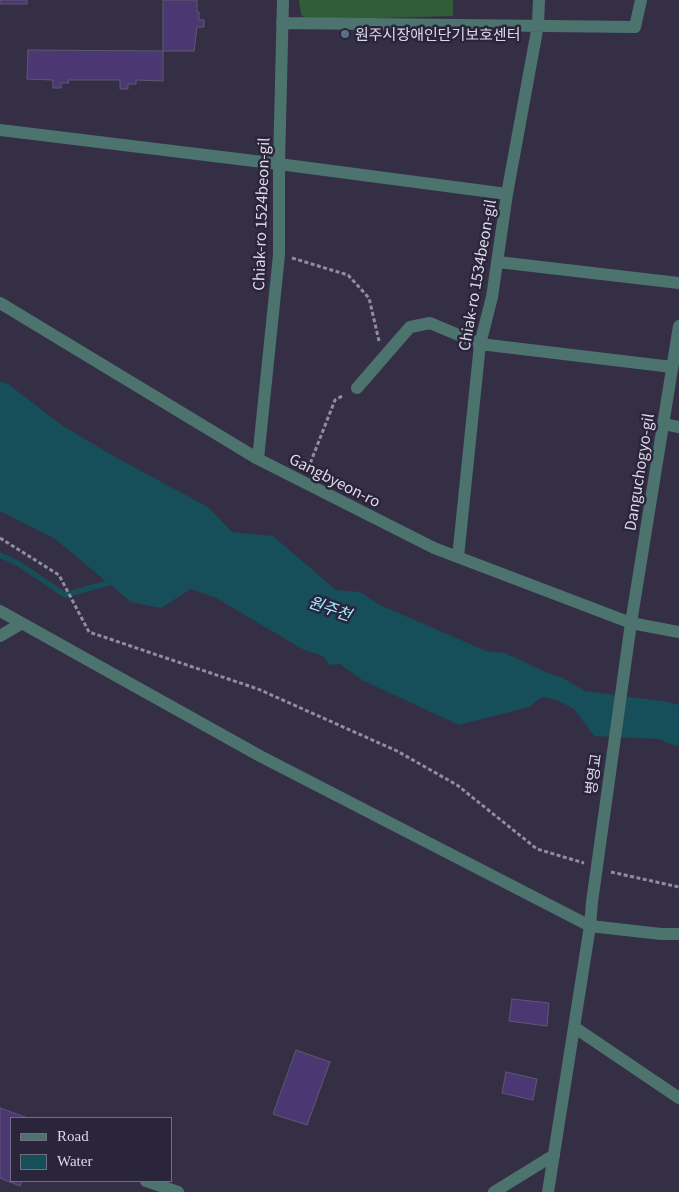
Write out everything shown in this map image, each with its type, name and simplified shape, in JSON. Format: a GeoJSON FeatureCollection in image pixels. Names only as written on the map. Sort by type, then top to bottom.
{"type":"FeatureCollection","features":[{"type":"Feature","properties":{"kind":"street","name":"Chiak-ro 1524beon-gil"},"geometry":{"type":"LineString","coordinates":[[258,459],[279,255],[283,0]]}},
{"type":"Feature","properties":{"kind":"street","name":"Chiak-ro 1534beon-gil"},"geometry":{"type":"LineString","coordinates":[[458,556],[480,344],[492,297],[507,194],[538,25],[539,0]]}},
{"type":"Feature","properties":{"kind":"street"},"geometry":{"type":"LineString","coordinates":[[282,23],[635,27],[640,0]]}},
{"type":"Feature","properties":{"kind":"street"},"geometry":{"type":"LineString","coordinates":[[0,130],[507,194]]}},
{"type":"Feature","properties":{"kind":"street"},"geometry":{"type":"LineString","coordinates":[[498,262],[679,283]]}},
{"type":"Feature","properties":{"kind":"street","name":"Gangbyeon-ro"},"geometry":{"type":"LineString","coordinates":[[0,303],[258,459],[434,548],[631,624],[679,632]]}},
{"type":"Feature","properties":{"kind":"street"},"geometry":{"type":"LineString","coordinates":[[357,388],[410,327],[430,323],[480,344],[672,367]]}},
{"type":"Feature","properties":{"kind":"street","name":"Danguchogyo-gil"},"geometry":{"type":"LineString","coordinates":[[627,650],[672,367],[677,349],[679,326]]}},
{"type":"Feature","properties":{"kind":"street"},"geometry":{"type":"LineString","coordinates":[[664,424],[679,427]]}},
{"type":"Feature","properties":{"kind":"street"},"geometry":{"type":"LineString","coordinates":[[0,611],[260,756],[590,926],[661,934],[679,934]]}},
{"type":"Feature","properties":{"kind":"street"},"geometry":{"type":"LineString","coordinates":[[0,636],[22,623]]}},
{"type":"Feature","properties":{"kind":"street","name":"병영교"},"geometry":{"type":"LineString","coordinates":[[548,1192],[590,926],[627,650]]}},
{"type":"Feature","properties":{"kind":"street"},"geometry":{"type":"LineString","coordinates":[[574,1027],[679,1098]]}},
{"type":"Feature","properties":{"kind":"street"},"geometry":{"type":"LineString","coordinates":[[494,1192],[554,1155]]}},
{"type":"Feature","properties":{"kind":"street"},"geometry":{"type":"LineString","coordinates":[[149,1182],[178,1192]]}},
{"type":"Feature","properties":{"kind":"path"},"geometry":{"type":"LineString","coordinates":[[279,255],[314,263],[348,275],[370,298],[382,359]]}},
{"type":"Feature","properties":{"kind":"path"},"geometry":{"type":"LineString","coordinates":[[303,482],[335,400]]}},
{"type":"Feature","properties":{"kind":"path"},"geometry":{"type":"LineString","coordinates":[[0,538],[58,575],[88,632],[258,689],[397,751],[457,785],[537,849],[591,866]]}},
{"type":"Feature","properties":{"kind":"path"},"geometry":{"type":"LineString","coordinates":[[609,871],[679,887]]}},
{"type":"Feature","properties":{"kind":"shaded area"},"geometry":{"type":"Polygon","coordinates":[[[299,0],[453,0],[453,16],[306,20],[301,14],[299,0]]]}},
{"type":"Feature","properties":{"kind":"water","name":"원주천"},"geometry":{"type":"Polygon","coordinates":[[[0,381],[8,384],[63,426],[117,458],[208,507],[232,532],[273,536],[336,590],[360,592],[380,605],[486,651],[505,653],[563,678],[585,691],[679,705],[679,745],[675,746],[659,739],[594,736],[574,709],[557,700],[542,697],[529,707],[459,725],[362,680],[340,664],[330,665],[323,656],[304,650],[216,598],[191,589],[161,608],[131,602],[55,539],[0,511],[0,381]]]}},
{"type":"Feature","properties":{"kind":"building"},"geometry":{"type":"Polygon","coordinates":[[[0,0],[27,0],[27,4],[0,4],[0,0]]]}},
{"type":"Feature","properties":{"kind":"building"},"geometry":{"type":"Polygon","coordinates":[[[163,0],[197,0],[199,20],[204,20],[204,27],[197,27],[194,51],[163,51],[163,0]]]}},
{"type":"Feature","properties":{"kind":"building"},"geometry":{"type":"Polygon","coordinates":[[[28,50],[163,51],[163,81],[136,80],[136,84],[128,84],[128,89],[120,89],[120,80],[68,80],[69,83],[61,83],[61,88],[53,88],[53,80],[27,79],[28,50]]]}},
{"type":"Feature","properties":{"kind":"building"},"geometry":{"type":"Polygon","coordinates":[[[512,999],[549,1003],[547,1026],[509,1021],[512,999]]]}},
{"type":"Feature","properties":{"kind":"building"},"geometry":{"type":"Polygon","coordinates":[[[296,1050],[330,1062],[307,1125],[273,1114],[296,1050]]]}},
{"type":"Feature","properties":{"kind":"building"},"geometry":{"type":"Polygon","coordinates":[[[506,1072],[537,1079],[533,1100],[502,1093],[506,1072]]]}},
{"type":"Feature","properties":{"kind":"building"},"geometry":{"type":"Polygon","coordinates":[[[0,1108],[25,1117],[10,1117],[10,1182],[0,1178],[0,1108]]]}},
{"type":"Feature","properties":{"kind":"building"},"geometry":{"type":"Polygon","coordinates":[[[10,1182],[22,1182],[20,1186],[10,1182]]]}},
{"type":"Feature","properties":{"kind":"waterway"},"geometry":{"type":"LineString","coordinates":[[0,555],[19,564],[65,595],[115,581]]}},
{"type":"Feature","properties":{"kind":"place","name":"원주시장애인단기보호센터"},"geometry":{"type":"Point","coordinates":[345,34]}}]}
